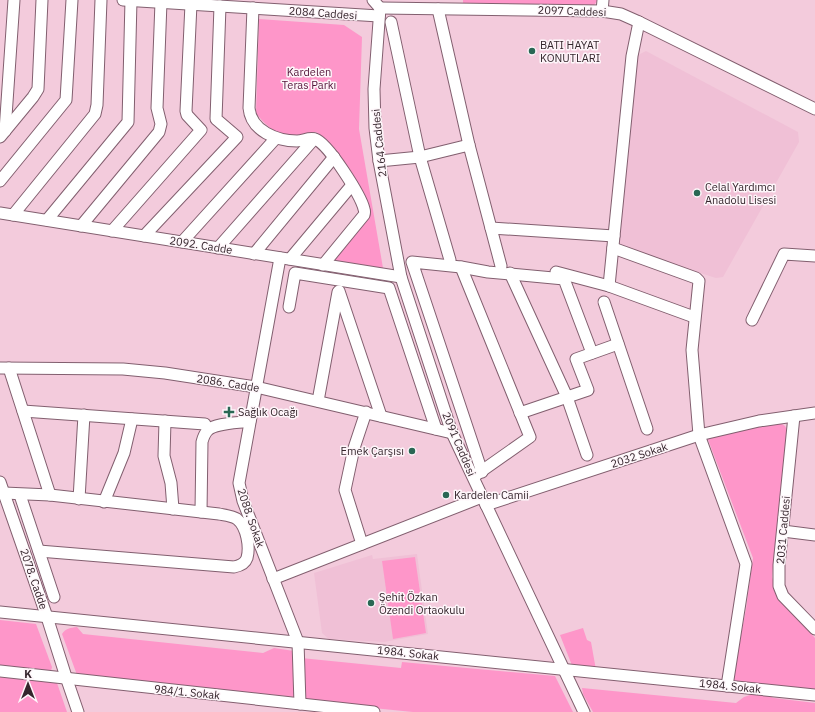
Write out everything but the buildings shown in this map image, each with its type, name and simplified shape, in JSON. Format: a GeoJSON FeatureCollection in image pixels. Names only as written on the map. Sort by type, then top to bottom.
{"type":"FeatureCollection","features":[{"type":"Feature","properties":{"kind":"street"},"geometry":{"type":"LineString","coordinates":[[3,134],[14,0]]}},
{"type":"Feature","properties":{"kind":"street"},"geometry":{"type":"LineString","coordinates":[[3,134],[33,97],[38,86],[42,0]]}},
{"type":"Feature","properties":{"kind":"street"},"geometry":{"type":"LineString","coordinates":[[0,181],[66,100],[72,0]]}},
{"type":"Feature","properties":{"kind":"street"},"geometry":{"type":"LineString","coordinates":[[13,215],[94,115],[97,105],[101,0]]}},
{"type":"Feature","properties":{"kind":"street","name":"2084 Caddesi"},"geometry":{"type":"LineString","coordinates":[[123,0],[253,8],[380,6]]}},
{"type":"Feature","properties":{"kind":"street"},"geometry":{"type":"LineString","coordinates":[[47,220],[127,124],[131,0]]}},
{"type":"Feature","properties":{"kind":"street"},"geometry":{"type":"LineString","coordinates":[[81,226],[159,132],[161,124],[156,108],[161,2]]}},
{"type":"Feature","properties":{"kind":"street"},"geometry":{"type":"LineString","coordinates":[[112,231],[201,130],[186,113],[191,4]]}},
{"type":"Feature","properties":{"kind":"street","name":"2097 Caddesi"},"geometry":{"type":"LineString","coordinates":[[380,6],[438,9],[603,5],[815,109]]}},
{"type":"Feature","properties":{"kind":"street"},"geometry":{"type":"LineString","coordinates":[[144,236],[237,137],[216,119],[220,6]]}},
{"type":"Feature","properties":{"kind":"street","name":"2164 Caddesi"},"geometry":{"type":"LineString","coordinates":[[380,6],[374,108],[379,161],[401,277]]}},
{"type":"Feature","properties":{"kind":"street"},"geometry":{"type":"LineString","coordinates":[[253,8],[250,112],[257,126],[265,133],[276,138],[298,141],[314,139],[319,141],[334,157],[352,185],[364,208],[364,215],[323,265]]}},
{"type":"Feature","properties":{"kind":"street"},"geometry":{"type":"LineString","coordinates":[[438,9],[468,145],[501,266]]}},
{"type":"Feature","properties":{"kind":"street"},"geometry":{"type":"LineString","coordinates":[[391,22],[420,157],[450,260]]}},
{"type":"Feature","properties":{"kind":"street"},"geometry":{"type":"LineString","coordinates":[[609,286],[632,56],[639,22]]}},
{"type":"Feature","properties":{"kind":"street"},"geometry":{"type":"LineString","coordinates":[[182,242],[276,138]]}},
{"type":"Feature","properties":{"kind":"street"},"geometry":{"type":"LineString","coordinates":[[218,248],[314,139]]}},
{"type":"Feature","properties":{"kind":"street"},"geometry":{"type":"LineString","coordinates":[[379,161],[420,157],[468,145]]}},
{"type":"Feature","properties":{"kind":"street"},"geometry":{"type":"LineString","coordinates":[[254,254],[334,157]]}},
{"type":"Feature","properties":{"kind":"street"},"geometry":{"type":"LineString","coordinates":[[285,259],[352,185]]}},
{"type":"Feature","properties":{"kind":"street","name":"2092. Cadde"},"geometry":{"type":"LineString","coordinates":[[0,213],[401,277]]}},
{"type":"Feature","properties":{"kind":"street"},"geometry":{"type":"LineString","coordinates":[[491,228],[614,236]]}},
{"type":"Feature","properties":{"kind":"street"},"geometry":{"type":"LineString","coordinates":[[613,248],[696,278],[700,284],[694,317],[692,350],[699,435],[746,564],[727,686]]}},
{"type":"Feature","properties":{"kind":"street"},"geometry":{"type":"LineString","coordinates":[[396,254],[560,273],[609,286],[694,317]]}},
{"type":"Feature","properties":{"kind":"street"},"geometry":{"type":"LineString","coordinates":[[752,320],[784,254],[815,256]]}},
{"type":"Feature","properties":{"kind":"street","name":"2088. Sokak"},"geometry":{"type":"LineString","coordinates":[[285,259],[256,386],[239,478],[240,490],[298,642],[300,704]]}},
{"type":"Feature","properties":{"kind":"street"},"geometry":{"type":"LineString","coordinates":[[461,267],[530,437],[477,474],[412,262],[461,267],[488,272],[564,279],[592,353]]}},
{"type":"Feature","properties":{"kind":"street"},"geometry":{"type":"LineString","coordinates":[[289,308],[296,273],[389,288],[436,429]]}},
{"type":"Feature","properties":{"kind":"street"},"geometry":{"type":"LineString","coordinates":[[510,273],[567,397],[587,455]]}},
{"type":"Feature","properties":{"kind":"street","name":"2091 Caddesi"},"geometry":{"type":"LineString","coordinates":[[401,277],[452,433],[477,474],[484,501],[584,712]]}},
{"type":"Feature","properties":{"kind":"street"},"geometry":{"type":"LineString","coordinates":[[318,401],[341,280]]}},
{"type":"Feature","properties":{"kind":"street"},"geometry":{"type":"LineString","coordinates":[[339,291],[381,416]]}},
{"type":"Feature","properties":{"kind":"street"},"geometry":{"type":"LineString","coordinates":[[604,302],[647,429]]}},
{"type":"Feature","properties":{"kind":"street"},"geometry":{"type":"LineString","coordinates":[[520,413],[588,390],[576,359],[618,344]]}},
{"type":"Feature","properties":{"kind":"street"},"geometry":{"type":"LineString","coordinates":[[5,368],[23,411],[50,495]]}},
{"type":"Feature","properties":{"kind":"street","name":"2086. Cadde"},"geometry":{"type":"LineString","coordinates":[[5,368],[144,370],[256,386],[452,433]]}},
{"type":"Feature","properties":{"kind":"street"},"geometry":{"type":"LineString","coordinates":[[23,411],[205,424]]}},
{"type":"Feature","properties":{"kind":"street"},"geometry":{"type":"LineString","coordinates":[[362,544],[345,490],[354,448],[366,412]]}},
{"type":"Feature","properties":{"kind":"street","name":"2032 Sokak"},"geometry":{"type":"LineString","coordinates":[[273,579],[362,544],[484,501],[699,435],[759,421],[815,413]]}},
{"type":"Feature","properties":{"kind":"street"},"geometry":{"type":"LineString","coordinates":[[79,499],[84,416]]}},
{"type":"Feature","properties":{"kind":"street","name":"2031 Caddesi"},"geometry":{"type":"LineString","coordinates":[[794,416],[779,586],[783,596],[815,629]]}},
{"type":"Feature","properties":{"kind":"street"},"geometry":{"type":"LineString","coordinates":[[104,502],[124,452],[132,419]]}},
{"type":"Feature","properties":{"kind":"street"},"geometry":{"type":"LineString","coordinates":[[165,421],[164,456],[171,483],[173,509]]}},
{"type":"Feature","properties":{"kind":"street"},"geometry":{"type":"LineString","coordinates":[[201,512],[202,442],[204,435],[214,426],[250,421]]}},
{"type":"Feature","properties":{"kind":"street","name":"2078. Cadde"},"geometry":{"type":"LineString","coordinates":[[0,482],[78,712]]}},
{"type":"Feature","properties":{"kind":"street"},"geometry":{"type":"LineString","coordinates":[[4,493],[20,495],[50,495],[219,514],[236,518],[242,525],[248,539],[247,559],[243,564],[234,568],[39,551]]}},
{"type":"Feature","properties":{"kind":"street"},"geometry":{"type":"LineString","coordinates":[[20,495],[54,597]]}},
{"type":"Feature","properties":{"kind":"street"},"geometry":{"type":"LineString","coordinates":[[783,531],[815,535]]}},
{"type":"Feature","properties":{"kind":"street","name":"1984. Sokak"},"geometry":{"type":"LineString","coordinates":[[0,612],[815,695]]}},
{"type":"Feature","properties":{"kind":"street","name":"984/1. Sokak"},"geometry":{"type":"LineString","coordinates":[[0,671],[66,677],[167,690],[300,704],[330,710],[374,712]]}},
{"type":"Feature","properties":{"kind":"shaded area","name":"Celal Yardımcı Anadolu Lisesi"},"geometry":{"type":"Polygon","coordinates":[[[646,51],[798,132],[799,142],[723,277],[716,278],[621,248],[618,244],[636,56],[646,51]]]}},
{"type":"Feature","properties":{"kind":"shaded area","name":"Şehit Özkan Özendi Ortaokulu"},"geometry":{"type":"Polygon","coordinates":[[[417,554],[428,634],[384,642],[329,639],[322,633],[314,573],[372,555],[373,559],[417,554]]]}},
{"type":"Feature","properties":{"kind":"green space"},"geometry":{"type":"Polygon","coordinates":[[[463,0],[598,0],[594,5],[463,3],[463,0]]]}},
{"type":"Feature","properties":{"kind":"green space","name":"Kardelen Teras Parkı"},"geometry":{"type":"Polygon","coordinates":[[[259,19],[344,25],[362,37],[359,129],[383,268],[332,260],[367,213],[365,197],[322,136],[316,132],[293,136],[282,135],[263,122],[256,113],[259,19]]]}},
{"type":"Feature","properties":{"kind":"green space"},"geometry":{"type":"Polygon","coordinates":[[[779,422],[785,426],[787,430],[772,577],[779,598],[815,638],[815,692],[732,683],[746,609],[753,558],[707,437],[779,422]]]}},
{"type":"Feature","properties":{"kind":"green space"},"geometry":{"type":"Polygon","coordinates":[[[415,557],[426,633],[393,639],[382,561],[415,557]]]}},
{"type":"Feature","properties":{"kind":"green space"},"geometry":{"type":"Polygon","coordinates":[[[0,620],[36,624],[52,667],[51,671],[48,673],[0,669],[0,620]]]}},
{"type":"Feature","properties":{"kind":"green space"},"geometry":{"type":"Polygon","coordinates":[[[77,627],[83,634],[263,653],[274,648],[294,651],[296,697],[77,675],[62,634],[67,629],[77,627]]]}},
{"type":"Feature","properties":{"kind":"green space"},"geometry":{"type":"Polygon","coordinates":[[[583,628],[587,640],[591,642],[596,670],[573,668],[560,635],[583,628]]]}},
{"type":"Feature","properties":{"kind":"green space"},"geometry":{"type":"Polygon","coordinates":[[[301,658],[401,668],[402,662],[555,676],[573,712],[413,712],[303,701],[301,658]]]}},
{"type":"Feature","properties":{"kind":"green space"},"geometry":{"type":"Polygon","coordinates":[[[0,677],[57,683],[67,712],[0,712],[0,677]]]}},
{"type":"Feature","properties":{"kind":"green space"},"geometry":{"type":"Polygon","coordinates":[[[582,688],[736,703],[744,697],[753,694],[815,703],[815,712],[593,712],[583,694],[582,688]]]}},
{"type":"Feature","properties":{"kind":"place","name":"BATI HAYAT KONUTLARI"},"geometry":{"type":"Point","coordinates":[532,51]}},
{"type":"Feature","properties":{"kind":"place","name":"Celal Yardımcı Anadolu Lisesi"},"geometry":{"type":"Point","coordinates":[697,193]}},
{"type":"Feature","properties":{"kind":"place","name":"Sağlık Ocağı"},"geometry":{"type":"Point","coordinates":[229,412]}},
{"type":"Feature","properties":{"kind":"place","name":"Emek Çarşısı"},"geometry":{"type":"Point","coordinates":[412,451]}},
{"type":"Feature","properties":{"kind":"place","name":"Kardelen Camii"},"geometry":{"type":"Point","coordinates":[446,495]}},
{"type":"Feature","properties":{"kind":"place","name":"Şehit Özkan Özendi Ortaokulu"},"geometry":{"type":"Point","coordinates":[371,603]}}]}
